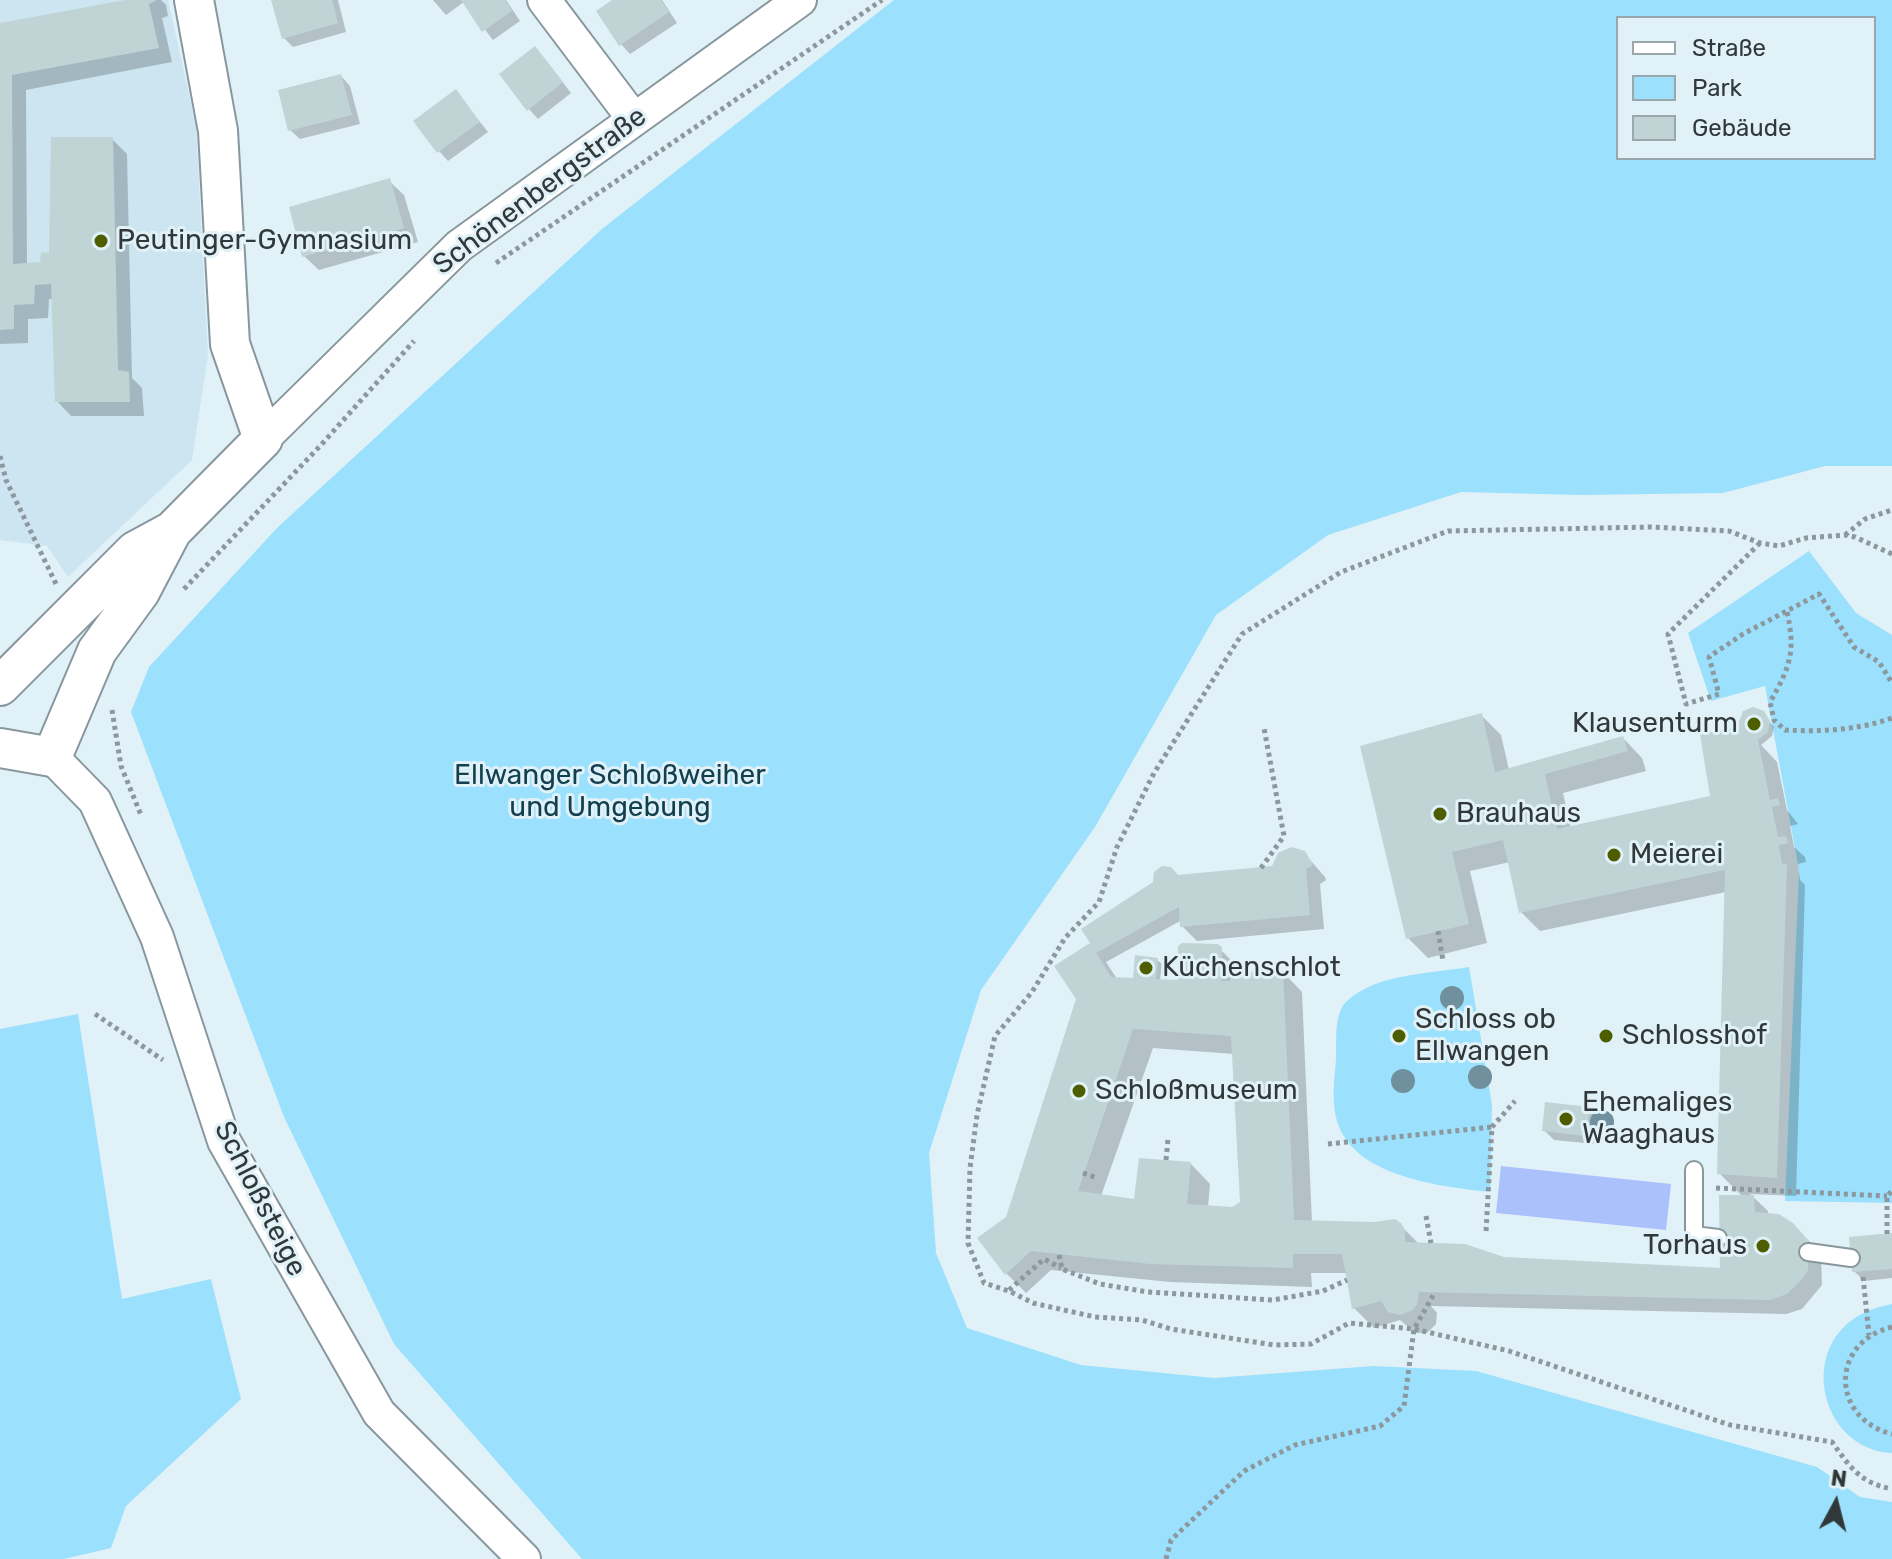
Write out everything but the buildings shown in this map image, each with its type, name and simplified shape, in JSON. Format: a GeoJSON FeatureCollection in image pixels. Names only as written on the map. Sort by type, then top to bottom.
{"type":"FeatureCollection","features":[{"type":"Feature","properties":{"kind":"street"},"geometry":{"type":"LineString","coordinates":[[0,686],[135,551],[172,531],[263,439],[230,344],[218,131],[194,0]]}},
{"type":"Feature","properties":{"kind":"street"},"geometry":{"type":"LineString","coordinates":[[544,0],[633,118]]}},
{"type":"Feature","properties":{"kind":"street","name":"Schönenbergstraße"},"geometry":{"type":"LineString","coordinates":[[263,439],[459,246],[800,0]]}},
{"type":"Feature","properties":{"kind":"street"},"geometry":{"type":"LineString","coordinates":[[0,748],[52,757],[97,651],[140,592],[172,531]]}},
{"type":"Feature","properties":{"kind":"street","name":"Schloßsteige"},"geometry":{"type":"LineString","coordinates":[[52,757],[95,801],[157,937],[224,1141],[379,1413],[524,1559]]}},
{"type":"Feature","properties":{"kind":"lane"},"geometry":{"type":"LineString","coordinates":[[1694,1179],[1694,1235],[1718,1238]]}},
{"type":"Feature","properties":{"kind":"lane"},"geometry":{"type":"LineString","coordinates":[[1808,1252],[1851,1258]]}},
{"type":"Feature","properties":{"kind":"path"},"geometry":{"type":"LineString","coordinates":[[485,271],[882,0]]}},
{"type":"Feature","properties":{"kind":"path"},"geometry":{"type":"LineString","coordinates":[[181,593],[321,445],[420,333]]}},
{"type":"Feature","properties":{"kind":"path"},"geometry":{"type":"LineString","coordinates":[[0,456],[6,480],[60,591],[78,609]]}},
{"type":"Feature","properties":{"kind":"path"},"geometry":{"type":"LineString","coordinates":[[1845,535],[1865,519],[1892,510]]}},
{"type":"Feature","properties":{"kind":"path"},"geometry":{"type":"LineString","coordinates":[[1892,554],[1845,535],[1806,538],[1779,546],[1760,543],[1729,531],[1651,527],[1448,531],[1341,572],[1242,634],[1154,773],[1117,847],[1099,902],[1065,938],[1032,992],[995,1036],[977,1115],[970,1168],[968,1243],[984,1283],[1033,1303],[1095,1317],[1142,1320],[1171,1329],[1274,1345],[1311,1344],[1349,1323],[1414,1329],[1509,1351],[1730,1425],[1832,1442],[1849,1467],[1873,1485],[1892,1489]]}},
{"type":"Feature","properties":{"kind":"path"},"geometry":{"type":"LineString","coordinates":[[1760,543],[1668,634],[1686,704],[1719,694],[1709,657],[1743,634],[1819,594],[1854,647],[1879,662],[1892,683]]}},
{"type":"Feature","properties":{"kind":"path"},"geometry":{"type":"LineString","coordinates":[[1787,612],[1793,638],[1783,679],[1770,702],[1774,720],[1785,730],[1809,731],[1855,727],[1892,718]]}},
{"type":"Feature","properties":{"kind":"path"},"geometry":{"type":"LineString","coordinates":[[110,697],[121,766],[147,829],[116,850]]}},
{"type":"Feature","properties":{"kind":"path"},"geometry":{"type":"LineString","coordinates":[[1261,868],[1284,836],[1264,728]]}},
{"type":"Feature","properties":{"kind":"path"},"geometry":{"type":"LineString","coordinates":[[1438,931],[1443,961]]}},
{"type":"Feature","properties":{"kind":"path"},"geometry":{"type":"LineString","coordinates":[[95,1014],[207,1090]]}},
{"type":"Feature","properties":{"kind":"path"},"geometry":{"type":"LineString","coordinates":[[1486,1231],[1492,1127],[1515,1101]]}},
{"type":"Feature","properties":{"kind":"path"},"geometry":{"type":"LineString","coordinates":[[1328,1144],[1492,1127]]}},
{"type":"Feature","properties":{"kind":"path"},"geometry":{"type":"LineString","coordinates":[[1166,1160],[1168,1139]]}},
{"type":"Feature","properties":{"kind":"path"},"geometry":{"type":"LineString","coordinates":[[1083,1173],[1097,1178]]}},
{"type":"Feature","properties":{"kind":"path"},"geometry":{"type":"LineString","coordinates":[[1694,1179],[1889,1193],[1887,1234]]}},
{"type":"Feature","properties":{"kind":"path"},"geometry":{"type":"LineString","coordinates":[[1426,1216],[1431,1243]]}},
{"type":"Feature","properties":{"kind":"path"},"geometry":{"type":"LineString","coordinates":[[1059,1255],[1062,1269]]}},
{"type":"Feature","properties":{"kind":"path"},"geometry":{"type":"LineString","coordinates":[[1009,1291],[1044,1259],[1100,1284],[1148,1292],[1273,1300],[1323,1291],[1347,1280]]}},
{"type":"Feature","properties":{"kind":"path"},"geometry":{"type":"LineString","coordinates":[[1862,1271],[1869,1335]]}},
{"type":"Feature","properties":{"kind":"path"},"geometry":{"type":"LineString","coordinates":[[1166,1559],[1171,1540],[1244,1471],[1295,1445],[1380,1426],[1404,1406],[1414,1329],[1435,1292]]}},
{"type":"Feature","properties":{"kind":"path"},"geometry":{"type":"LineString","coordinates":[[1892,1327],[1869,1335],[1857,1347],[1847,1364],[1845,1381],[1848,1399],[1864,1422],[1878,1431],[1892,1434]]}},
{"type":"Feature","properties":{"kind":"shaded area","name":"Peutinger-Gymnasium"},"geometry":{"type":"Polygon","coordinates":[[[0,0],[168,0],[196,126],[208,355],[192,460],[68,577],[47,546],[0,540],[0,0]]]}},
{"type":"Feature","properties":{"kind":"shaded area"},"geometry":{"type":"Polygon","coordinates":[[[1501,1166],[1671,1184],[1666,1230],[1496,1213],[1501,1166]]]}},
{"type":"Feature","properties":{"kind":"green space","name":"Ellwanger Schloßweiher und Umgebung"},"geometry":{"type":"Polygon","coordinates":[[[894,0],[1892,0],[1892,466],[1825,466],[1723,493],[1580,495],[1461,492],[1328,535],[1216,615],[1095,827],[981,990],[929,1153],[936,1253],[967,1328],[1081,1365],[1214,1378],[1374,1366],[1476,1371],[1817,1467],[1860,1497],[1892,1502],[1892,1559],[582,1559],[394,1344],[284,1117],[131,712],[149,667],[277,528],[602,229],[894,0]]]}},
{"type":"Feature","properties":{"kind":"green space"},"geometry":{"type":"Polygon","coordinates":[[[1809,551],[1856,613],[1892,635],[1892,1203],[1785,1201],[1799,870],[1765,686],[1711,701],[1688,633],[1809,551]]]}},
{"type":"Feature","properties":{"kind":"green space"},"geometry":{"type":"Polygon","coordinates":[[[1469,967],[1492,1105],[1490,1192],[1429,1183],[1387,1170],[1353,1148],[1342,1133],[1334,1106],[1337,1029],[1340,1013],[1347,1001],[1389,980],[1469,967]]]}},
{"type":"Feature","properties":{"kind":"green space"},"geometry":{"type":"Polygon","coordinates":[[[78,1014],[122,1299],[211,1279],[241,1399],[126,1506],[111,1548],[64,1559],[0,1559],[0,1029],[78,1014]]]}},
{"type":"Feature","properties":{"kind":"green space"},"geometry":{"type":"Polygon","coordinates":[[[1892,1304],[1892,1453],[1869,1448],[1850,1436],[1836,1420],[1827,1400],[1824,1378],[1826,1357],[1836,1337],[1857,1317],[1892,1304]]]}},
{"type":"Feature","properties":{"kind":"place","name":"Peutinger-Gymnasium"},"geometry":{"type":"Point","coordinates":[101,241]}},
{"type":"Feature","properties":{"kind":"place","name":"Klausenturm"},"geometry":{"type":"Point","coordinates":[1754,724]}},
{"type":"Feature","properties":{"kind":"place","name":"Brauhaus"},"geometry":{"type":"Point","coordinates":[1440,814]}},
{"type":"Feature","properties":{"kind":"place","name":"Meierei"},"geometry":{"type":"Point","coordinates":[1614,855]}},
{"type":"Feature","properties":{"kind":"place","name":"Küchenschlot"},"geometry":{"type":"Point","coordinates":[1146,968]}},
{"type":"Feature","properties":{"kind":"place","name":"Schloss ob Ellwangen"},"geometry":{"type":"Point","coordinates":[1399,1036]}},
{"type":"Feature","properties":{"kind":"place","name":"Schlosshof"},"geometry":{"type":"Point","coordinates":[1606,1036]}},
{"type":"Feature","properties":{"kind":"place","name":"Schloßmuseum"},"geometry":{"type":"Point","coordinates":[1079,1091]}},
{"type":"Feature","properties":{"kind":"place","name":"Ehemaliges Waaghaus"},"geometry":{"type":"Point","coordinates":[1566,1119]}},
{"type":"Feature","properties":{"kind":"place","name":"Torhaus"},"geometry":{"type":"Point","coordinates":[1763,1246]}}]}
